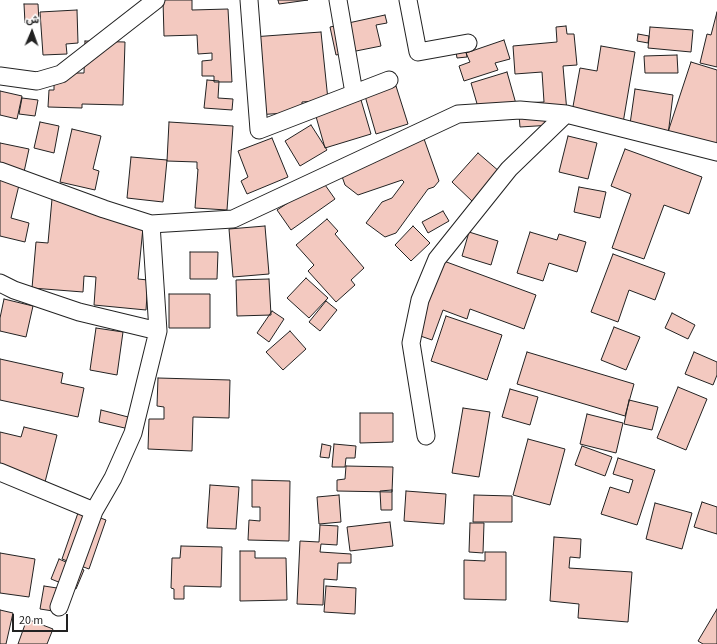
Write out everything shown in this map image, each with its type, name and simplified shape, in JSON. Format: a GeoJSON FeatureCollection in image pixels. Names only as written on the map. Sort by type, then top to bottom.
{"type":"FeatureCollection","features":[{"type":"Feature","properties":{"kind":"street"},"geometry":{"type":"LineString","coordinates":[[0,76],[37,81],[60,74],[156,0]]}},
{"type":"Feature","properties":{"kind":"street"},"geometry":{"type":"LineString","coordinates":[[249,0],[259,130],[389,80]]}},
{"type":"Feature","properties":{"kind":"street"},"geometry":{"type":"LineString","coordinates":[[338,0],[354,93]]}},
{"type":"Feature","properties":{"kind":"street"},"geometry":{"type":"LineString","coordinates":[[408,0],[418,52],[468,43]]}},
{"type":"Feature","properties":{"kind":"street"},"geometry":{"type":"LineString","coordinates":[[0,171],[104,209],[151,224],[233,219],[458,114],[520,110],[566,114],[717,152]]}},
{"type":"Feature","properties":{"kind":"street"},"geometry":{"type":"LineString","coordinates":[[426,436],[411,343],[420,300],[437,259],[509,169],[566,114]]}},
{"type":"Feature","properties":{"kind":"street"},"geometry":{"type":"LineString","coordinates":[[60,607],[94,510],[113,478],[133,433],[158,331],[151,224]]}},
{"type":"Feature","properties":{"kind":"street"},"geometry":{"type":"LineString","coordinates":[[0,283],[14,290],[79,312],[158,331]]}},
{"type":"Feature","properties":{"kind":"street"},"geometry":{"type":"LineString","coordinates":[[0,472],[94,510]]}},
{"type":"Feature","properties":{"kind":"building"},"geometry":{"type":"Polygon","coordinates":[[[163,0],[192,0],[192,10],[228,9],[232,82],[214,82],[214,76],[202,76],[202,61],[212,60],[212,53],[198,54],[197,35],[164,36],[163,0]]]}},
{"type":"Feature","properties":{"kind":"building"},"geometry":{"type":"Polygon","coordinates":[[[278,0],[308,0],[279,4],[278,0]]]}},
{"type":"Feature","properties":{"kind":"building"},"geometry":{"type":"Polygon","coordinates":[[[24,4],[38,4],[39,22],[25,23],[24,4]]]}},
{"type":"Feature","properties":{"kind":"building"},"geometry":{"type":"Polygon","coordinates":[[[77,10],[78,43],[66,44],[67,54],[43,55],[40,12],[77,10]]]}},
{"type":"Feature","properties":{"kind":"building"},"geometry":{"type":"Polygon","coordinates":[[[717,12],[717,67],[700,63],[707,34],[711,35],[717,12]]]}},
{"type":"Feature","properties":{"kind":"building"},"geometry":{"type":"Polygon","coordinates":[[[385,15],[387,23],[376,25],[381,46],[336,55],[330,27],[385,15]]]}},
{"type":"Feature","properties":{"kind":"building"},"geometry":{"type":"Polygon","coordinates":[[[566,26],[567,34],[574,34],[577,65],[563,66],[568,124],[520,127],[518,103],[544,102],[542,72],[515,74],[513,46],[557,42],[556,27],[566,26]]]}},
{"type":"Feature","properties":{"kind":"building"},"geometry":{"type":"Polygon","coordinates":[[[650,27],[693,30],[691,52],[648,48],[650,27]]]}},
{"type":"Feature","properties":{"kind":"building"},"geometry":{"type":"Polygon","coordinates":[[[321,32],[328,100],[302,102],[302,112],[255,115],[252,37],[321,32]]]}},
{"type":"Feature","properties":{"kind":"building"},"geometry":{"type":"Polygon","coordinates":[[[638,34],[649,36],[648,43],[637,41],[638,34]]]}},
{"type":"Feature","properties":{"kind":"building"},"geometry":{"type":"Polygon","coordinates":[[[464,38],[467,57],[457,58],[454,39],[464,38]]]}},
{"type":"Feature","properties":{"kind":"building"},"geometry":{"type":"Polygon","coordinates":[[[504,40],[510,59],[495,63],[498,70],[464,81],[459,66],[470,62],[466,53],[504,40]]]}},
{"type":"Feature","properties":{"kind":"building"},"geometry":{"type":"Polygon","coordinates":[[[85,41],[125,42],[123,105],[82,104],[82,108],[48,107],[49,90],[54,90],[54,78],[69,73],[84,73],[85,41]]]}},
{"type":"Feature","properties":{"kind":"building"},"geometry":{"type":"Polygon","coordinates":[[[601,46],[635,52],[622,129],[572,112],[580,68],[597,71],[601,46]]]}},
{"type":"Feature","properties":{"kind":"building"},"geometry":{"type":"Polygon","coordinates":[[[677,55],[678,73],[645,73],[644,56],[677,55]]]}},
{"type":"Feature","properties":{"kind":"building"},"geometry":{"type":"Polygon","coordinates":[[[691,62],[717,70],[717,161],[664,144],[691,62]]]}},
{"type":"Feature","properties":{"kind":"building"},"geometry":{"type":"Polygon","coordinates":[[[507,72],[518,111],[482,121],[471,83],[507,72]]]}},
{"type":"Feature","properties":{"kind":"building"},"geometry":{"type":"Polygon","coordinates":[[[207,80],[219,81],[218,98],[233,99],[232,110],[204,108],[207,80]]]}},
{"type":"Feature","properties":{"kind":"building"},"geometry":{"type":"Polygon","coordinates":[[[396,86],[408,124],[376,134],[365,96],[396,86]]]}},
{"type":"Feature","properties":{"kind":"building"},"geometry":{"type":"Polygon","coordinates":[[[635,89],[673,95],[667,143],[628,138],[635,89]]]}},
{"type":"Feature","properties":{"kind":"building"},"geometry":{"type":"Polygon","coordinates":[[[0,91],[22,96],[17,119],[0,115],[0,91]]]}},
{"type":"Feature","properties":{"kind":"building"},"geometry":{"type":"Polygon","coordinates":[[[22,98],[38,100],[35,116],[19,114],[22,98]]]}},
{"type":"Feature","properties":{"kind":"building"},"geometry":{"type":"Polygon","coordinates":[[[361,100],[371,134],[325,148],[315,113],[361,100]]]}},
{"type":"Feature","properties":{"kind":"building"},"geometry":{"type":"Polygon","coordinates":[[[40,122],[59,126],[54,153],[34,148],[40,122]]]}},
{"type":"Feature","properties":{"kind":"building"},"geometry":{"type":"Polygon","coordinates":[[[169,122],[233,126],[227,210],[195,208],[198,169],[197,162],[167,161],[169,122]]]}},
{"type":"Feature","properties":{"kind":"building"},"geometry":{"type":"Polygon","coordinates":[[[311,125],[327,150],[300,166],[285,141],[311,125]]]}},
{"type":"Feature","properties":{"kind":"building"},"geometry":{"type":"Polygon","coordinates":[[[72,129],[101,136],[93,169],[99,171],[95,190],[60,182],[72,129]]]}},
{"type":"Feature","properties":{"kind":"building"},"geometry":{"type":"Polygon","coordinates":[[[423,136],[439,181],[434,187],[428,189],[396,233],[385,237],[366,223],[382,202],[392,198],[404,182],[402,180],[358,195],[345,185],[338,165],[423,136]]]}},
{"type":"Feature","properties":{"kind":"building"},"geometry":{"type":"Polygon","coordinates":[[[568,136],[597,143],[588,179],[559,172],[568,136]]]}},
{"type":"Feature","properties":{"kind":"building"},"geometry":{"type":"Polygon","coordinates":[[[272,138],[288,177],[247,194],[241,181],[248,177],[238,151],[272,138]]]}},
{"type":"Feature","properties":{"kind":"building"},"geometry":{"type":"Polygon","coordinates":[[[0,143],[29,149],[24,172],[0,167],[0,143]]]}},
{"type":"Feature","properties":{"kind":"building"},"geometry":{"type":"Polygon","coordinates":[[[625,149],[702,177],[689,214],[664,205],[644,259],[612,248],[631,194],[611,186],[625,149]]]}},
{"type":"Feature","properties":{"kind":"building"},"geometry":{"type":"Polygon","coordinates":[[[478,153],[500,172],[473,202],[452,182],[478,153]]]}},
{"type":"Feature","properties":{"kind":"building"},"geometry":{"type":"Polygon","coordinates":[[[131,157],[167,160],[163,202],[127,198],[131,157]]]}},
{"type":"Feature","properties":{"kind":"building"},"geometry":{"type":"Polygon","coordinates":[[[318,175],[335,199],[291,230],[277,210],[297,197],[318,175]]]}},
{"type":"Feature","properties":{"kind":"building"},"geometry":{"type":"Polygon","coordinates":[[[0,176],[20,181],[11,218],[29,223],[25,242],[0,236],[0,176]]]}},
{"type":"Feature","properties":{"kind":"building"},"geometry":{"type":"Polygon","coordinates":[[[579,187],[606,192],[600,218],[574,212],[579,187]]]}},
{"type":"Feature","properties":{"kind":"building"},"geometry":{"type":"Polygon","coordinates":[[[52,199],[87,203],[144,217],[138,279],[148,280],[146,310],[94,305],[96,277],[84,276],[83,292],[32,288],[36,242],[48,243],[52,199]]]}},
{"type":"Feature","properties":{"kind":"building"},"geometry":{"type":"Polygon","coordinates":[[[443,211],[449,221],[428,233],[422,222],[443,211]]]}},
{"type":"Feature","properties":{"kind":"building"},"geometry":{"type":"Polygon","coordinates":[[[327,219],[338,231],[335,234],[364,268],[351,280],[355,285],[336,302],[308,271],[314,265],[296,245],[327,219]]]}},
{"type":"Feature","properties":{"kind":"building"},"geometry":{"type":"Polygon","coordinates":[[[265,226],[269,274],[233,277],[229,229],[265,226]]]}},
{"type":"Feature","properties":{"kind":"building"},"geometry":{"type":"Polygon","coordinates":[[[413,226],[430,243],[411,261],[395,245],[413,226]]]}},
{"type":"Feature","properties":{"kind":"building"},"geometry":{"type":"Polygon","coordinates":[[[469,232],[498,241],[491,265],[462,256],[469,232]]]}},
{"type":"Feature","properties":{"kind":"building"},"geometry":{"type":"Polygon","coordinates":[[[530,232],[557,240],[559,234],[586,242],[577,272],[549,263],[543,281],[517,273],[530,232]]]}},
{"type":"Feature","properties":{"kind":"building"},"geometry":{"type":"Polygon","coordinates":[[[190,252],[218,252],[217,279],[190,279],[190,252]]]}},
{"type":"Feature","properties":{"kind":"building"},"geometry":{"type":"Polygon","coordinates":[[[613,254],[665,273],[655,300],[629,290],[618,322],[591,312],[613,254]]]}},
{"type":"Feature","properties":{"kind":"building"},"geometry":{"type":"Polygon","coordinates":[[[433,257],[536,295],[524,329],[470,309],[467,319],[443,310],[432,340],[406,331],[433,257]]]}},
{"type":"Feature","properties":{"kind":"building"},"geometry":{"type":"Polygon","coordinates":[[[306,278],[328,298],[309,318],[287,298],[306,278]]]}},
{"type":"Feature","properties":{"kind":"building"},"geometry":{"type":"Polygon","coordinates":[[[269,279],[271,315],[237,316],[236,280],[269,279]]]}},
{"type":"Feature","properties":{"kind":"building"},"geometry":{"type":"Polygon","coordinates":[[[169,294],[210,294],[210,328],[169,328],[169,294]]]}},
{"type":"Feature","properties":{"kind":"building"},"geometry":{"type":"Polygon","coordinates":[[[4,299],[33,306],[26,337],[0,331],[0,318],[4,299]]]}},
{"type":"Feature","properties":{"kind":"building"},"geometry":{"type":"Polygon","coordinates":[[[326,301],[337,310],[320,331],[309,322],[326,301]]]}},
{"type":"Feature","properties":{"kind":"building"},"geometry":{"type":"Polygon","coordinates":[[[272,311],[284,319],[269,342],[257,333],[272,311]]]}},
{"type":"Feature","properties":{"kind":"building"},"geometry":{"type":"Polygon","coordinates":[[[672,313],[695,325],[688,339],[665,328],[672,313]]]}},
{"type":"Feature","properties":{"kind":"building"},"geometry":{"type":"Polygon","coordinates":[[[446,316],[502,335],[487,380],[431,361],[446,316]]]}},
{"type":"Feature","properties":{"kind":"building"},"geometry":{"type":"Polygon","coordinates":[[[614,327],[640,337],[626,370],[601,360],[614,327]]]}},
{"type":"Feature","properties":{"kind":"building"},"geometry":{"type":"Polygon","coordinates":[[[96,328],[123,332],[117,375],[90,370],[96,328]]]}},
{"type":"Feature","properties":{"kind":"building"},"geometry":{"type":"Polygon","coordinates":[[[290,331],[306,349],[283,370],[266,352],[290,331]]]}},
{"type":"Feature","properties":{"kind":"building"},"geometry":{"type":"Polygon","coordinates":[[[527,352],[634,384],[625,416],[517,384],[527,352]]]}},
{"type":"Feature","properties":{"kind":"building"},"geometry":{"type":"Polygon","coordinates":[[[694,352],[717,362],[717,375],[713,385],[685,374],[694,352]]]}},
{"type":"Feature","properties":{"kind":"building"},"geometry":{"type":"Polygon","coordinates":[[[0,359],[63,373],[61,383],[84,388],[78,417],[0,400],[0,359]]]}},
{"type":"Feature","properties":{"kind":"building"},"geometry":{"type":"Polygon","coordinates":[[[158,378],[230,380],[229,418],[193,417],[192,451],[148,449],[149,419],[164,419],[164,407],[157,406],[158,378]]]}},
{"type":"Feature","properties":{"kind":"building"},"geometry":{"type":"Polygon","coordinates":[[[678,387],[707,399],[686,450],[657,438],[678,387]]]}},
{"type":"Feature","properties":{"kind":"building"},"geometry":{"type":"Polygon","coordinates":[[[510,389],[538,397],[530,425],[502,417],[510,389]]]}},
{"type":"Feature","properties":{"kind":"building"},"geometry":{"type":"Polygon","coordinates":[[[629,400],[658,407],[652,430],[624,424],[629,400]]]}},
{"type":"Feature","properties":{"kind":"building"},"geometry":{"type":"Polygon","coordinates":[[[463,408],[490,412],[479,477],[452,473],[463,408]]]}},
{"type":"Feature","properties":{"kind":"building"},"geometry":{"type":"Polygon","coordinates":[[[101,410],[132,418],[129,429],[99,422],[101,410]]]}},
{"type":"Feature","properties":{"kind":"building"},"geometry":{"type":"Polygon","coordinates":[[[360,413],[393,413],[393,442],[360,443],[360,413]]]}},
{"type":"Feature","properties":{"kind":"building"},"geometry":{"type":"Polygon","coordinates":[[[587,414],[623,423],[616,453],[580,444],[587,414]]]}},
{"type":"Feature","properties":{"kind":"building"},"geometry":{"type":"Polygon","coordinates":[[[24,427],[57,435],[44,486],[0,466],[0,432],[21,437],[24,427]]]}},
{"type":"Feature","properties":{"kind":"building"},"geometry":{"type":"Polygon","coordinates":[[[528,439],[565,449],[550,505],[513,495],[528,439]]]}},
{"type":"Feature","properties":{"kind":"building"},"geometry":{"type":"Polygon","coordinates":[[[322,444],[331,446],[329,458],[320,457],[322,444]]]}},
{"type":"Feature","properties":{"kind":"building"},"geometry":{"type":"Polygon","coordinates":[[[334,444],[356,446],[355,458],[346,458],[345,467],[332,467],[334,444]]]}},
{"type":"Feature","properties":{"kind":"building"},"geometry":{"type":"Polygon","coordinates":[[[582,446],[612,457],[605,476],[575,465],[582,446]]]}},
{"type":"Feature","properties":{"kind":"building"},"geometry":{"type":"Polygon","coordinates":[[[618,458],[655,470],[637,525],[601,514],[610,487],[629,493],[633,480],[613,474],[618,458]]]}},
{"type":"Feature","properties":{"kind":"building"},"geometry":{"type":"Polygon","coordinates":[[[346,466],[393,467],[392,492],[337,491],[337,480],[345,479],[346,466]]]}},
{"type":"Feature","properties":{"kind":"building"},"geometry":{"type":"Polygon","coordinates":[[[252,480],[290,481],[289,541],[248,540],[249,520],[260,521],[260,507],[252,507],[252,480]]]}},
{"type":"Feature","properties":{"kind":"building"},"geometry":{"type":"Polygon","coordinates":[[[210,485],[239,487],[236,529],[207,528],[210,485]]]}},
{"type":"Feature","properties":{"kind":"building"},"geometry":{"type":"Polygon","coordinates":[[[392,490],[392,510],[381,510],[380,491],[392,490]]]}},
{"type":"Feature","properties":{"kind":"building"},"geometry":{"type":"Polygon","coordinates":[[[406,491],[446,494],[444,524],[404,521],[406,491]]]}},
{"type":"Feature","properties":{"kind":"building"},"geometry":{"type":"Polygon","coordinates":[[[339,495],[341,522],[319,524],[317,497],[339,495]]]}},
{"type":"Feature","properties":{"kind":"building"},"geometry":{"type":"Polygon","coordinates":[[[474,495],[512,496],[512,522],[473,522],[474,495]]]}},
{"type":"Feature","properties":{"kind":"building"},"geometry":{"type":"Polygon","coordinates":[[[702,502],[717,507],[717,534],[694,527],[702,502]]]}},
{"type":"Feature","properties":{"kind":"building"},"geometry":{"type":"Polygon","coordinates":[[[655,503],[692,513],[682,549],[646,539],[655,503]]]}},
{"type":"Feature","properties":{"kind":"building"},"geometry":{"type":"Polygon","coordinates":[[[79,510],[106,520],[89,569],[62,559],[79,510]]]}},
{"type":"Feature","properties":{"kind":"building"},"geometry":{"type":"Polygon","coordinates":[[[390,522],[393,546],[350,551],[347,527],[390,522]]]}},
{"type":"Feature","properties":{"kind":"building"},"geometry":{"type":"Polygon","coordinates":[[[470,523],[484,523],[483,553],[469,552],[470,523]]]}},
{"type":"Feature","properties":{"kind":"building"},"geometry":{"type":"Polygon","coordinates":[[[320,525],[338,526],[337,545],[321,544],[320,552],[351,554],[351,563],[338,563],[337,580],[324,579],[323,605],[297,604],[300,541],[319,542],[320,525]]]}},
{"type":"Feature","properties":{"kind":"building"},"geometry":{"type":"Polygon","coordinates":[[[554,537],[581,539],[580,558],[570,557],[569,568],[632,572],[628,622],[578,618],[579,604],[550,601],[554,537]]]}},
{"type":"Feature","properties":{"kind":"building"},"geometry":{"type":"Polygon","coordinates":[[[181,546],[222,547],[221,587],[184,586],[184,599],[174,599],[174,589],[171,588],[172,558],[180,558],[181,546]]]}},
{"type":"Feature","properties":{"kind":"building"},"geometry":{"type":"Polygon","coordinates":[[[240,551],[255,551],[255,558],[286,558],[287,600],[240,601],[240,551]]]}},
{"type":"Feature","properties":{"kind":"building"},"geometry":{"type":"Polygon","coordinates":[[[485,552],[506,552],[506,600],[464,599],[464,560],[485,561],[485,552]]]}},
{"type":"Feature","properties":{"kind":"building"},"geometry":{"type":"Polygon","coordinates":[[[0,553],[35,559],[29,597],[0,593],[0,553]]]}},
{"type":"Feature","properties":{"kind":"building"},"geometry":{"type":"Polygon","coordinates":[[[59,559],[84,570],[76,589],[51,579],[59,559]]]}},
{"type":"Feature","properties":{"kind":"building"},"geometry":{"type":"Polygon","coordinates":[[[44,586],[70,590],[66,613],[40,609],[44,586]]]}},
{"type":"Feature","properties":{"kind":"building"},"geometry":{"type":"Polygon","coordinates":[[[326,586],[356,588],[355,614],[324,612],[326,586]]]}},
{"type":"Feature","properties":{"kind":"building"},"geometry":{"type":"Polygon","coordinates":[[[717,609],[717,644],[703,644],[698,641],[717,609]]]}},
{"type":"Feature","properties":{"kind":"building"},"geometry":{"type":"Polygon","coordinates":[[[0,610],[13,613],[6,644],[0,644],[0,610]]]}},
{"type":"Feature","properties":{"kind":"building"},"geometry":{"type":"Polygon","coordinates":[[[27,619],[53,629],[47,644],[18,644],[27,619]]]}}]}
